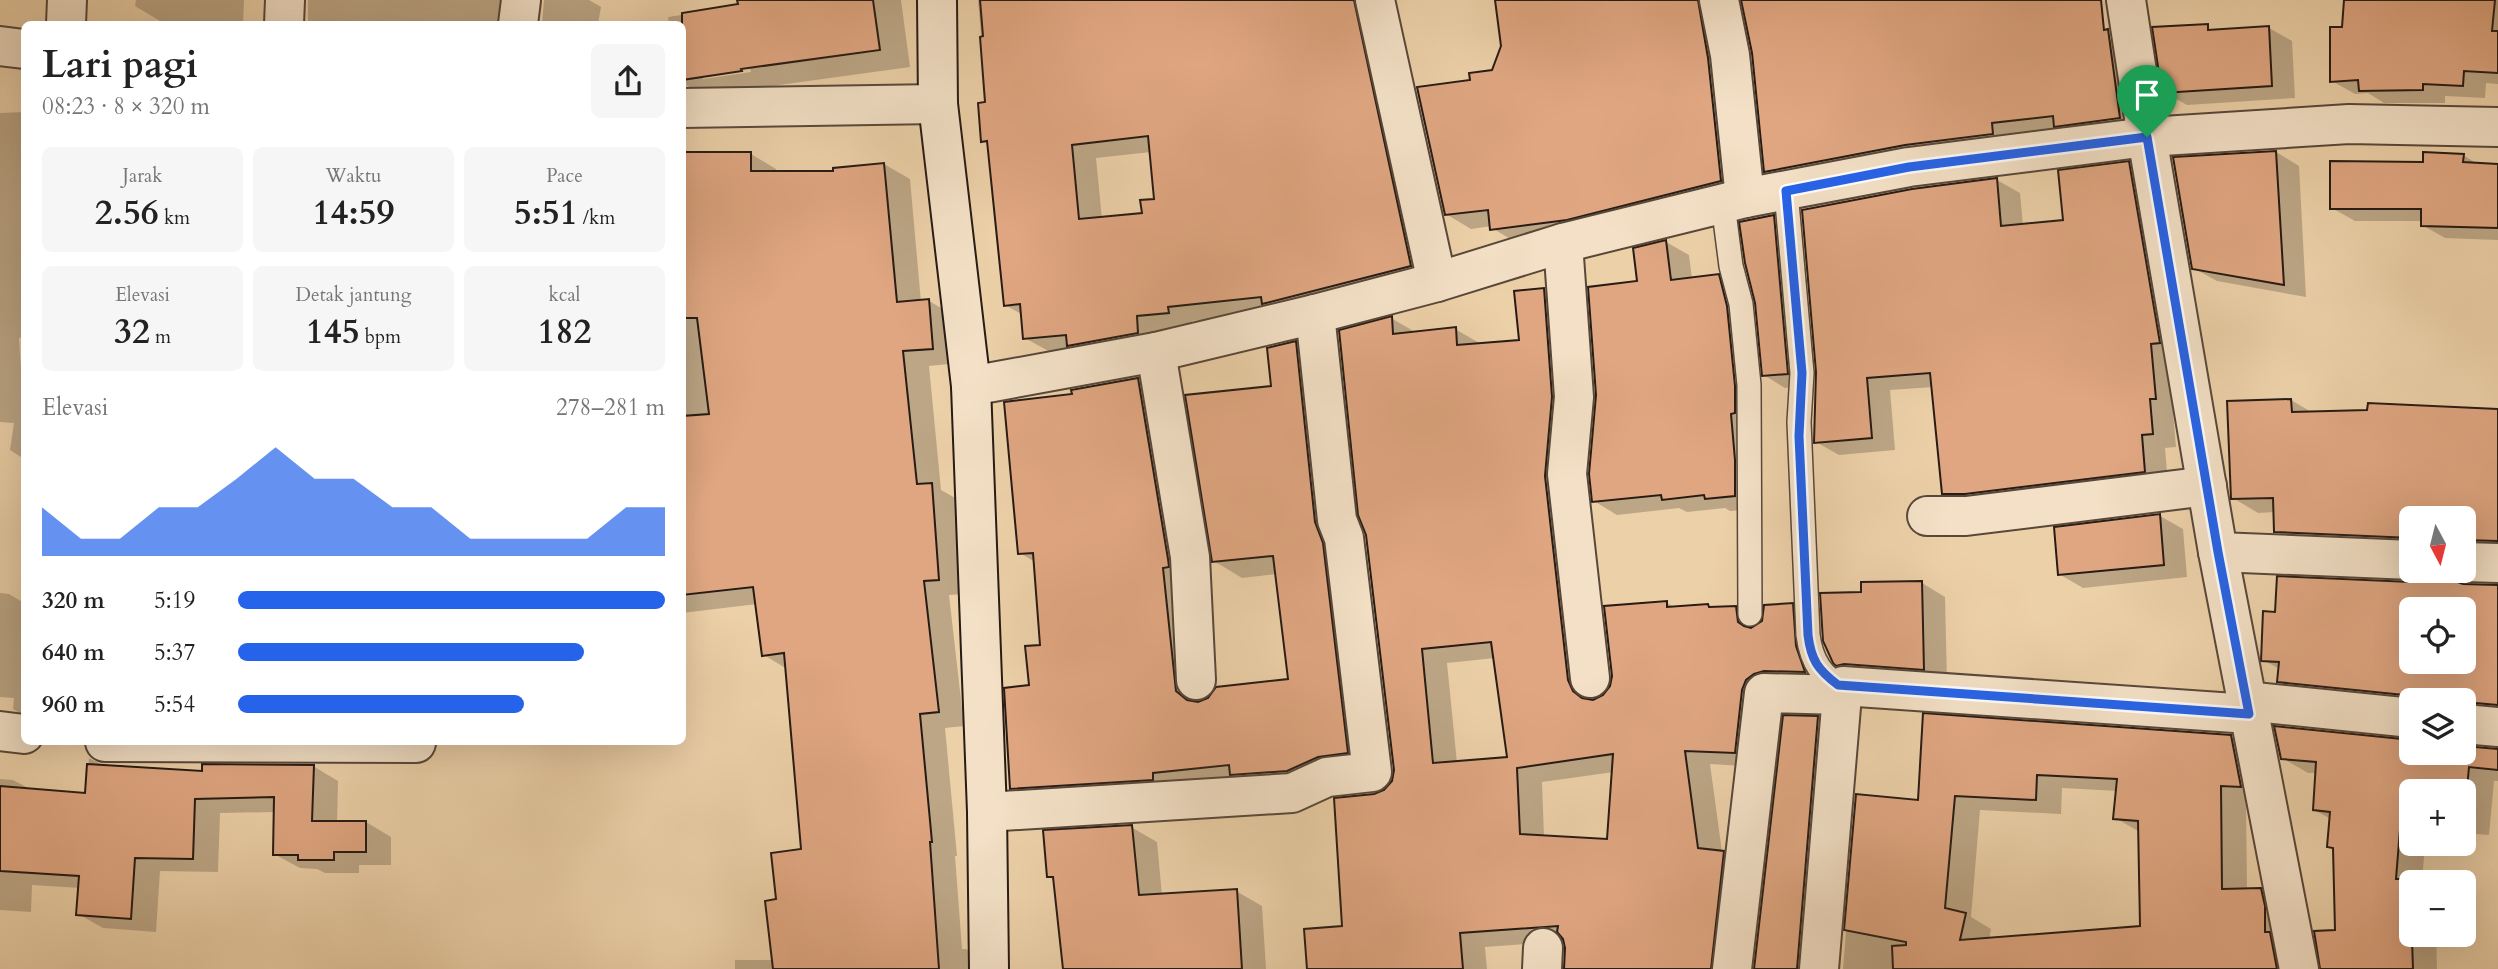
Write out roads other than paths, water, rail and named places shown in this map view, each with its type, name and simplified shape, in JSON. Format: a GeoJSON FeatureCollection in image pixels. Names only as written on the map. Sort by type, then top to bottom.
{"type":"FeatureCollection","features":[{"type":"Feature","properties":{"kind":"street"},"geometry":{"type":"LineString","coordinates":[[66,21],[67,0]]}},
{"type":"Feature","properties":{"kind":"street"},"geometry":{"type":"LineString","coordinates":[[284,21],[285,0]]}},
{"type":"Feature","properties":{"kind":"street"},"geometry":{"type":"LineString","coordinates":[[519,21],[521,0]]}},
{"type":"Feature","properties":{"kind":"street"},"geometry":{"type":"LineString","coordinates":[[937,0],[939,104],[971,386],[987,812],[989,969]]}},
{"type":"Feature","properties":{"kind":"street"},"geometry":{"type":"LineString","coordinates":[[1375,0],[1437,282]]}},
{"type":"Feature","properties":{"kind":"street"},"geometry":{"type":"LineString","coordinates":[[1719,0],[1730,55],[1734,201]]}},
{"type":"Feature","properties":{"kind":"street"},"geometry":{"type":"LineString","coordinates":[[2126,0],[2218,552],[2299,969]]}},
{"type":"Feature","properties":{"kind":"street"},"geometry":{"type":"LineString","coordinates":[[0,46],[21,49]]}},
{"type":"Feature","properties":{"kind":"street"},"geometry":{"type":"LineString","coordinates":[[686,108],[939,104]]}},
{"type":"Feature","properties":{"kind":"street"},"geometry":{"type":"LineString","coordinates":[[971,386],[1156,352],[1437,282],[1563,243],[1734,201],[1909,167],[2147,137],[2349,124],[2498,127]]}},
{"type":"Feature","properties":{"kind":"street"},"geometry":{"type":"LineString","coordinates":[[1563,243],[1574,397],[1567,474],[1590,678]]}},
{"type":"Feature","properties":{"kind":"street"},"geometry":{"type":"LineString","coordinates":[[987,812],[1292,793],[1326,777],[1372,772],[1344,538],[1337,520],[1315,314]]}},
{"type":"Feature","properties":{"kind":"street"},"geometry":{"type":"LineString","coordinates":[[1156,352],[1189,557],[1195,680]]}},
{"type":"Feature","properties":{"kind":"street"},"geometry":{"type":"LineString","coordinates":[[1927,516],[1966,516],[2207,486]]}},
{"type":"Feature","properties":{"kind":"street"},"geometry":{"type":"LineString","coordinates":[[2218,552],[2399,559]]}},
{"type":"Feature","properties":{"kind":"street"},"geometry":{"type":"LineString","coordinates":[[2476,562],[2498,563]]}},
{"type":"Feature","properties":{"kind":"street"},"geometry":{"type":"LineString","coordinates":[[1819,969],[1842,691]]}},
{"type":"Feature","properties":{"kind":"street"},"geometry":{"type":"LineString","coordinates":[[1732,969],[1764,693],[1842,691],[2247,707],[2399,717]]}},
{"type":"Feature","properties":{"kind":"street"},"geometry":{"type":"LineString","coordinates":[[2476,725],[2498,727]]}},
{"type":"Feature","properties":{"kind":"street"},"geometry":{"type":"LineString","coordinates":[[0,731],[21,734]]}},
{"type":"Feature","properties":{"kind":"lane"},"geometry":{"type":"LineString","coordinates":[[1786,191],[1802,373],[1799,436],[1810,653],[1828,678],[1842,691]]}},
{"type":"Feature","properties":{"kind":"lane"},"geometry":{"type":"LineString","coordinates":[[1734,201],[1731,267],[1741,304],[1749,385],[1750,614]]}}]}
